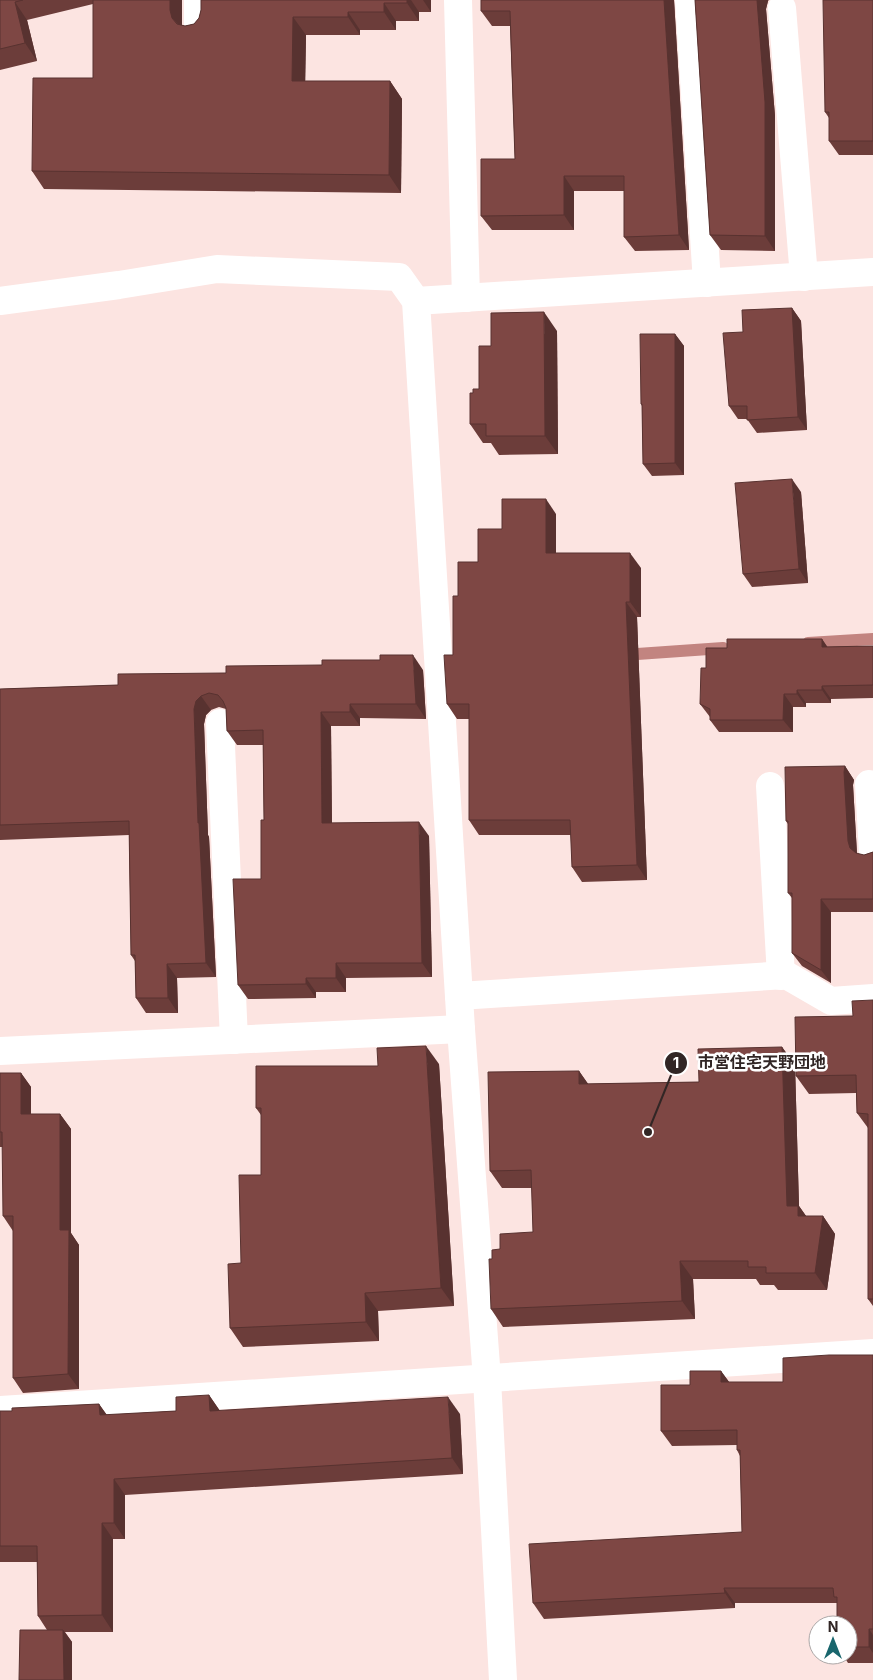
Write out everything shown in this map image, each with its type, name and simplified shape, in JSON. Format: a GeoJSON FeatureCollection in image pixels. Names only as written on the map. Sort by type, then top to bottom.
{"type":"FeatureCollection","features":[{"type":"Feature","properties":{"kind":"street"},"geometry":{"type":"LineString","coordinates":[[198,0],[198,28]]}},
{"type":"Feature","properties":{"kind":"street"},"geometry":{"type":"LineString","coordinates":[[458,0],[466,298]]}},
{"type":"Feature","properties":{"kind":"street"},"geometry":{"type":"LineString","coordinates":[[689,0],[707,283]]}},
{"type":"Feature","properties":{"kind":"street"},"geometry":{"type":"LineString","coordinates":[[782,8],[804,277]]}},
{"type":"Feature","properties":{"kind":"street"},"geometry":{"type":"LineString","coordinates":[[0,302],[217,269],[399,277],[416,301],[461,1029],[488,1379],[503,1680]]}},
{"type":"Feature","properties":{"kind":"street"},"geometry":{"type":"LineString","coordinates":[[416,301],[873,272]]}},
{"type":"Feature","properties":{"kind":"street"},"geometry":{"type":"LineString","coordinates":[[220,723],[234,1040]]}},
{"type":"Feature","properties":{"kind":"street"},"geometry":{"type":"LineString","coordinates":[[870,784],[873,853]]}},
{"type":"Feature","properties":{"kind":"street"},"geometry":{"type":"LineString","coordinates":[[770,786],[781,976]]}},
{"type":"Feature","properties":{"kind":"street"},"geometry":{"type":"LineString","coordinates":[[459,996],[786,975],[831,1001],[873,998]]}},
{"type":"Feature","properties":{"kind":"street"},"geometry":{"type":"LineString","coordinates":[[0,1051],[461,1029]]}},
{"type":"Feature","properties":{"kind":"street"},"geometry":{"type":"LineString","coordinates":[[0,1410],[873,1353]]}},
{"type":"Feature","properties":{"kind":"building"},"geometry":{"type":"Polygon","coordinates":[[[0,0],[23,0],[15,2],[25,43],[0,49],[0,0]]]}},
{"type":"Feature","properties":{"kind":"building"},"geometry":{"type":"Polygon","coordinates":[[[93,0],[170,0],[172,18],[177,24],[185,26],[194,24],[199,18],[201,0],[407,0],[407,3],[384,3],[384,12],[348,12],[348,17],[293,17],[292,81],[390,81],[389,175],[32,171],[33,78],[93,78],[93,0]]]}},
{"type":"Feature","properties":{"kind":"building"},"geometry":{"type":"Polygon","coordinates":[[[481,0],[664,0],[679,235],[624,237],[624,176],[564,176],[564,215],[481,216],[481,159],[515,159],[510,11],[481,11],[481,0]]]}},
{"type":"Feature","properties":{"kind":"building"},"geometry":{"type":"Polygon","coordinates":[[[695,0],[757,0],[765,102],[765,236],[710,235],[695,0]]]}},
{"type":"Feature","properties":{"kind":"building"},"geometry":{"type":"Polygon","coordinates":[[[823,0],[873,0],[873,141],[829,141],[829,112],[825,112],[823,0]]]}},
{"type":"Feature","properties":{"kind":"building"},"geometry":{"type":"Polygon","coordinates":[[[792,308],[798,417],[747,420],[747,406],[729,406],[723,333],[743,332],[742,310],[792,308]]]}},
{"type":"Feature","properties":{"kind":"building"},"geometry":{"type":"Polygon","coordinates":[[[544,312],[545,436],[486,436],[486,424],[470,424],[470,393],[473,393],[473,389],[479,389],[479,346],[491,346],[491,313],[544,312]]]}},
{"type":"Feature","properties":{"kind":"building"},"geometry":{"type":"Polygon","coordinates":[[[640,334],[675,334],[675,463],[643,464],[640,334]]]}},
{"type":"Feature","properties":{"kind":"building"},"geometry":{"type":"Polygon","coordinates":[[[792,479],[799,569],[743,574],[735,483],[792,479]]]}},
{"type":"Feature","properties":{"kind":"building"},"geometry":{"type":"Polygon","coordinates":[[[502,499],[546,499],[546,553],[630,553],[630,602],[626,602],[637,865],[572,867],[570,820],[469,820],[469,704],[447,704],[444,655],[453,655],[453,596],[458,596],[458,562],[478,562],[478,529],[502,529],[502,499]]]}},
{"type":"Feature","properties":{"kind":"building"},"geometry":{"type":"Polygon","coordinates":[[[727,639],[822,639],[822,647],[873,646],[873,685],[822,686],[822,690],[797,690],[797,694],[784,694],[783,720],[710,720],[710,709],[700,704],[701,668],[706,668],[706,648],[727,648],[727,639]]]}},
{"type":"Feature","properties":{"kind":"building"},"geometry":{"type":"Polygon","coordinates":[[[380,655],[413,655],[416,704],[350,704],[350,712],[321,712],[322,823],[419,822],[422,963],[336,963],[336,978],[306,978],[306,984],[238,985],[233,879],[261,879],[261,820],[264,820],[263,730],[227,731],[226,708],[223,701],[218,695],[209,693],[201,696],[196,701],[194,709],[206,963],[167,964],[168,998],[136,998],[135,955],[131,955],[129,821],[0,825],[0,689],[118,685],[118,674],[226,673],[226,666],[322,665],[322,660],[380,660],[380,655]]]}},
{"type":"Feature","properties":{"kind":"building"},"geometry":{"type":"Polygon","coordinates":[[[845,766],[848,841],[850,848],[856,853],[864,855],[873,852],[873,899],[821,899],[821,970],[792,953],[792,893],[788,893],[788,821],[786,821],[785,767],[845,766]]]}},
{"type":"Feature","properties":{"kind":"building"},"geometry":{"type":"Polygon","coordinates":[[[873,1000],[873,1299],[868,1299],[868,1114],[857,1113],[856,1075],[796,1076],[795,1017],[853,1016],[852,1001],[873,1000]]]}},
{"type":"Feature","properties":{"kind":"building"},"geometry":{"type":"Polygon","coordinates":[[[426,1046],[441,1288],[365,1293],[366,1322],[230,1328],[228,1264],[241,1263],[239,1175],[261,1175],[261,1108],[256,1108],[256,1066],[378,1066],[377,1048],[426,1046]]]}},
{"type":"Feature","properties":{"kind":"building"},"geometry":{"type":"Polygon","coordinates":[[[782,1047],[787,1206],[798,1206],[798,1216],[823,1216],[815,1273],[766,1273],[766,1267],[748,1267],[748,1261],[680,1261],[682,1301],[491,1309],[489,1259],[492,1259],[492,1250],[500,1249],[500,1234],[533,1232],[531,1170],[490,1171],[488,1072],[579,1071],[579,1084],[699,1082],[698,1049],[782,1047]]]}},
{"type":"Feature","properties":{"kind":"building"},"geometry":{"type":"Polygon","coordinates":[[[0,1073],[21,1073],[21,1114],[60,1114],[60,1230],[69,1230],[68,1374],[13,1378],[13,1216],[3,1216],[0,1073]]]}},
{"type":"Feature","properties":{"kind":"building"},"geometry":{"type":"Polygon","coordinates":[[[873,1355],[873,1629],[869,1629],[869,1647],[858,1647],[858,1615],[837,1615],[837,1597],[834,1597],[833,1588],[724,1588],[725,1593],[533,1603],[529,1544],[742,1532],[740,1450],[737,1450],[737,1430],[661,1431],[661,1385],[690,1385],[690,1371],[721,1371],[721,1382],[783,1382],[783,1358],[873,1355]]]}},
{"type":"Feature","properties":{"kind":"building"},"geometry":{"type":"Polygon","coordinates":[[[209,1395],[210,1411],[448,1397],[452,1458],[114,1479],[114,1523],[102,1523],[102,1615],[38,1616],[37,1546],[0,1546],[0,1411],[12,1411],[12,1408],[99,1404],[100,1415],[176,1411],[176,1397],[209,1395]]]}},
{"type":"Feature","properties":{"kind":"building"},"geometry":{"type":"Polygon","coordinates":[[[20,1630],[63,1630],[64,1680],[19,1680],[20,1630]]]}},
{"type":"Feature","properties":{"kind":"waterway"},"geometry":{"type":"LineString","coordinates":[[808,643],[873,639]]}},
{"type":"Feature","properties":{"kind":"waterway"},"geometry":{"type":"LineString","coordinates":[[623,655],[723,648]]}},
{"type":"Feature","properties":{"kind":"place","name":"市営住宅天野団地"},"geometry":{"type":"Point","coordinates":[648,1132]}}]}
